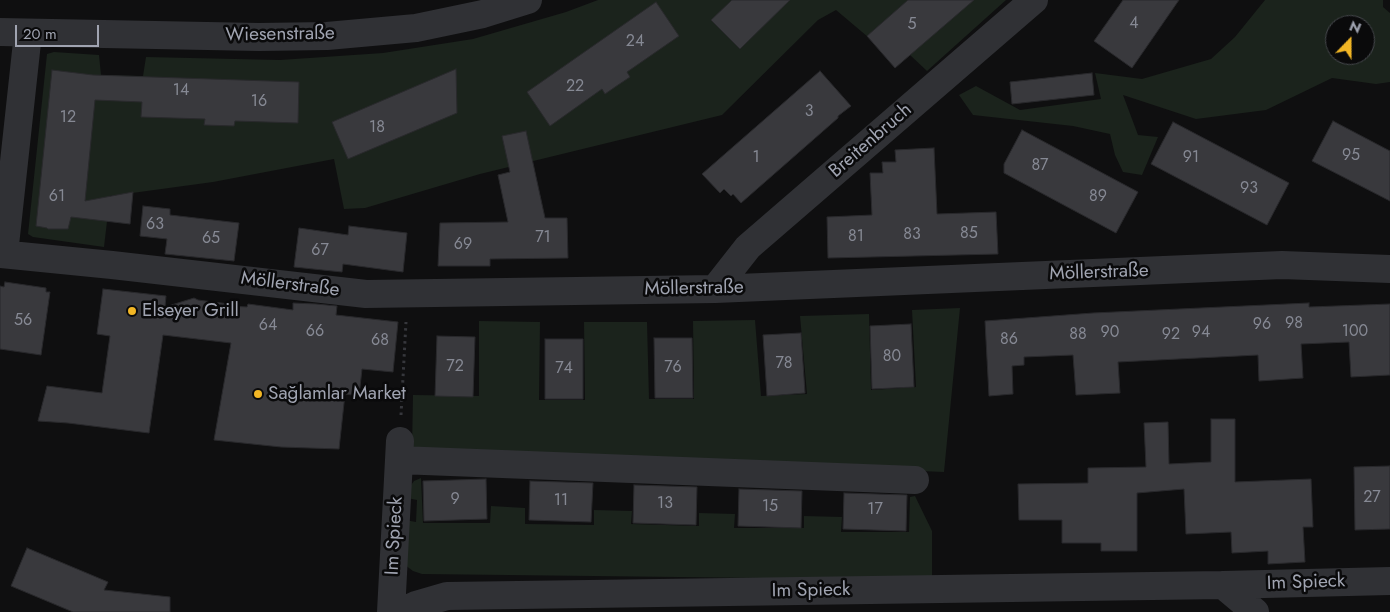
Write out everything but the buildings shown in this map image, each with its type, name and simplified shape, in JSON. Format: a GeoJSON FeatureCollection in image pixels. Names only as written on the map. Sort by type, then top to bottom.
{"type":"FeatureCollection","features":[{"type":"Feature","properties":{"kind":"street","name":"Wiesenstraße"},"geometry":{"type":"LineString","coordinates":[[0,32],[260,37],[327,36],[416,28],[483,14],[528,0]]}},
{"type":"Feature","properties":{"kind":"street","name":"Breitenbruch"},"geometry":{"type":"LineString","coordinates":[[715,290],[748,247],[1034,0]]}},
{"type":"Feature","properties":{"kind":"street"},"geometry":{"type":"LineString","coordinates":[[2,254],[28,33]]}},
{"type":"Feature","properties":{"kind":"street","name":"Möllerstraße"},"geometry":{"type":"LineString","coordinates":[[2,254],[366,294],[715,290],[1282,265],[1390,269]]}},
{"type":"Feature","properties":{"kind":"street"},"geometry":{"type":"LineString","coordinates":[[399,450],[915,480]]}},
{"type":"Feature","properties":{"kind":"street","name":"Im Spieck"},"geometry":{"type":"LineString","coordinates":[[391,612],[399,450]]}},
{"type":"Feature","properties":{"kind":"street","name":"Im Spieck"},"geometry":{"type":"LineString","coordinates":[[401,612],[447,596],[1390,581]]}},
{"type":"Feature","properties":{"kind":"street","name":"Im Spieck"},"geometry":{"type":"LineString","coordinates":[[1223,585],[1255,612]]}},
{"type":"Feature","properties":{"kind":"path"},"geometry":{"type":"LineString","coordinates":[[399,450],[408,293]]}},
{"type":"Feature","properties":{"kind":"shaded area"},"geometry":{"type":"Polygon","coordinates":[[[598,0],[1006,0],[927,71],[910,55],[868,37],[836,10],[818,20],[722,115],[480,174],[365,208],[344,209],[334,159],[213,182],[110,196],[104,247],[33,237],[28,234],[47,54],[54,52],[99,55],[101,75],[143,76],[146,57],[280,60],[383,53],[473,39],[566,12],[598,0]]]}},
{"type":"Feature","properties":{"kind":"shaded area"},"geometry":{"type":"Polygon","coordinates":[[[1265,0],[1383,0],[1383,7],[1390,13],[1390,82],[1376,84],[1332,78],[1266,110],[1196,119],[1123,95],[1138,135],[1158,137],[1142,175],[1123,172],[1115,155],[1110,134],[1073,126],[973,115],[959,95],[976,86],[1020,110],[1101,99],[1095,73],[1142,79],[1211,59],[1235,37],[1265,0]]]}},
{"type":"Feature","properties":{"kind":"shaded area"},"geometry":{"type":"Polygon","coordinates":[[[960,308],[944,472],[441,451],[412,448],[413,395],[479,396],[479,321],[540,322],[539,400],[585,400],[584,322],[647,322],[649,399],[694,399],[693,321],[755,320],[761,396],[807,394],[800,316],[869,314],[871,390],[916,387],[912,310],[960,308]]]}},
{"type":"Feature","properties":{"kind":"shaded area"},"geometry":{"type":"Polygon","coordinates":[[[421,478],[423,523],[490,523],[491,506],[525,508],[525,524],[594,525],[594,510],[632,511],[631,524],[699,526],[699,513],[735,514],[734,528],[804,528],[804,516],[842,517],[841,532],[909,532],[910,497],[915,496],[932,531],[932,580],[422,574],[413,571],[405,565],[405,520],[416,522],[417,500],[407,498],[409,488],[414,481],[421,478]]]}},
{"type":"Feature","properties":{"kind":"place","name":"Elseyer Grill"},"geometry":{"type":"Point","coordinates":[132,311]}},
{"type":"Feature","properties":{"kind":"place","name":"Sağlamlar Market"},"geometry":{"type":"Point","coordinates":[258,394]}}]}
